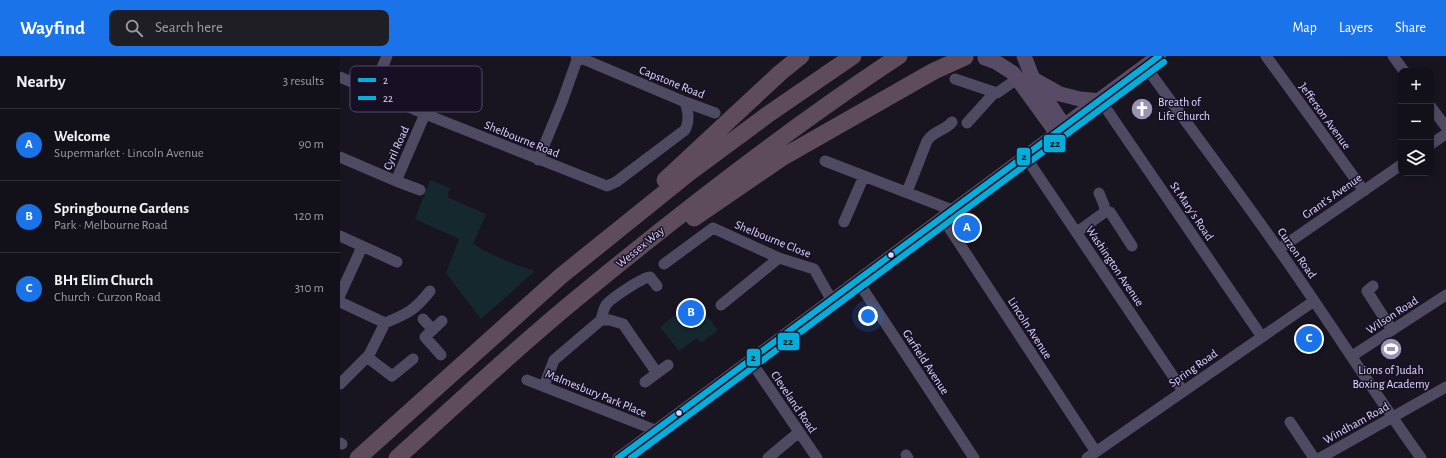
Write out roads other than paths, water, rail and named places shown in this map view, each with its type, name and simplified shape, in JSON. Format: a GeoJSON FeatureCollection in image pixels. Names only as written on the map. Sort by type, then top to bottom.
{"type":"FeatureCollection","features":[{"type":"Feature","properties":{"kind":"highway"},"geometry":{"type":"LineString","coordinates":[[358,458],[561,276],[780,73],[801,56]]}},
{"type":"Feature","properties":{"kind":"highway"},"geometry":{"type":"LineString","coordinates":[[561,276],[695,169],[770,113],[853,56]]}},
{"type":"Feature","properties":{"kind":"highway","name":"Wessex Way"},"geometry":{"type":"LineString","coordinates":[[397,458],[580,296],[759,154],[899,56]]}},
{"type":"Feature","properties":{"kind":"highway"},"geometry":{"type":"LineString","coordinates":[[580,296],[783,157],[881,102],[934,70],[965,57]]}},
{"type":"Feature","properties":{"kind":"main road"},"geometry":{"type":"LineString","coordinates":[[1024,56],[1033,79],[1060,129]]}},
{"type":"Feature","properties":{"kind":"main road"},"geometry":{"type":"LineString","coordinates":[[965,57],[977,59],[991,57],[1013,73],[1060,129]]}},
{"type":"Feature","properties":{"kind":"main road"},"geometry":{"type":"LineString","coordinates":[[1060,129],[1100,101],[1152,60]]}},
{"type":"Feature","properties":{"kind":"main road"},"geometry":{"type":"LineString","coordinates":[[1033,79],[1060,94],[1080,100],[1100,101]]}},
{"type":"Feature","properties":{"kind":"street"},"geometry":{"type":"LineString","coordinates":[[383,66],[387,56]]}},
{"type":"Feature","properties":{"kind":"street"},"geometry":{"type":"LineString","coordinates":[[538,160],[562,102],[577,56]]}},
{"type":"Feature","properties":{"kind":"street","name":"Capstone Road"},"geometry":{"type":"LineString","coordinates":[[577,56],[685,102],[715,113]]}},
{"type":"Feature","properties":{"kind":"street","name":"Jefferson Avenue"},"geometry":{"type":"LineString","coordinates":[[1266,56],[1364,191]]}},
{"type":"Feature","properties":{"kind":"street"},"geometry":{"type":"LineString","coordinates":[[1393,56],[1402,68]]}},
{"type":"Feature","properties":{"kind":"street","name":"Curzon Road"},"geometry":{"type":"LineString","coordinates":[[1152,60],[1352,356],[1392,418],[1421,458]]}},
{"type":"Feature","properties":{"kind":"street","name":"Shelbourne Road"},"geometry":{"type":"LineString","coordinates":[[340,77],[350,81]]}},
{"type":"Feature","properties":{"kind":"street"},"geometry":{"type":"LineString","coordinates":[[955,79],[997,93],[1017,79]]}},
{"type":"Feature","properties":{"kind":"street"},"geometry":{"type":"LineString","coordinates":[[967,123],[995,92]]}},
{"type":"Feature","properties":{"kind":"street","name":"St Mary's Road"},"geometry":{"type":"LineString","coordinates":[[1100,101],[1262,337]]}},
{"type":"Feature","properties":{"kind":"street","name":"Shelbourne Road"},"geometry":{"type":"LineString","coordinates":[[420,112],[538,160],[607,186],[616,182],[685,130],[689,113],[685,102]]}},
{"type":"Feature","properties":{"kind":"street"},"geometry":{"type":"LineString","coordinates":[[1434,111],[1446,127]]}},
{"type":"Feature","properties":{"kind":"street","name":"Cyril Road"},"geometry":{"type":"LineString","coordinates":[[340,157],[396,181],[425,114]]}},
{"type":"Feature","properties":{"kind":"street"},"geometry":{"type":"LineString","coordinates":[[907,192],[926,141],[931,134],[948,126],[952,122]]}},
{"type":"Feature","properties":{"kind":"street"},"geometry":{"type":"LineString","coordinates":[[618,458],[1060,129]]}},
{"type":"Feature","properties":{"kind":"street"},"geometry":{"type":"LineString","coordinates":[[1434,142],[1446,134]]}},
{"type":"Feature","properties":{"kind":"street","name":"Washington Avenue"},"geometry":{"type":"LineString","coordinates":[[1025,156],[1183,392]]}},
{"type":"Feature","properties":{"kind":"street"},"geometry":{"type":"LineString","coordinates":[[825,161],[952,210]]}},
{"type":"Feature","properties":{"kind":"street","name":"Grant's Avenue"},"geometry":{"type":"LineString","coordinates":[[1279,249],[1398,167]]}},
{"type":"Feature","properties":{"kind":"street"},"geometry":{"type":"LineString","coordinates":[[844,222],[864,176]]}},
{"type":"Feature","properties":{"kind":"street"},"geometry":{"type":"LineString","coordinates":[[396,181],[420,190]]}},
{"type":"Feature","properties":{"kind":"street"},"geometry":{"type":"LineString","coordinates":[[1099,193],[1105,212]]}},
{"type":"Feature","properties":{"kind":"street"},"geometry":{"type":"LineString","coordinates":[[1077,232],[1105,212],[1110,212],[1132,246]]}},
{"type":"Feature","properties":{"kind":"street","name":"Lincoln Avenue"},"geometry":{"type":"LineString","coordinates":[[942,217],[1091,455]]}},
{"type":"Feature","properties":{"kind":"street","name":"Shelbourne Close"},"geometry":{"type":"LineString","coordinates":[[664,264],[713,228],[779,258],[814,269],[832,299]]}},
{"type":"Feature","properties":{"kind":"street"},"geometry":{"type":"LineString","coordinates":[[340,236],[397,262]]}},
{"type":"Feature","properties":{"kind":"street"},"geometry":{"type":"LineString","coordinates":[[340,295],[362,247]]}},
{"type":"Feature","properties":{"kind":"street"},"geometry":{"type":"LineString","coordinates":[[721,305],[779,258]]}},
{"type":"Feature","properties":{"kind":"street"},"geometry":{"type":"LineString","coordinates":[[544,386],[554,360],[601,320],[606,305],[646,277],[650,277],[657,286]]}},
{"type":"Feature","properties":{"kind":"street","name":"Garfield Avenue"},"geometry":{"type":"LineString","coordinates":[[857,280],[974,458]]}},
{"type":"Feature","properties":{"kind":"street"},"geometry":{"type":"LineString","coordinates":[[1373,286],[1367,291],[1392,330]]}},
{"type":"Feature","properties":{"kind":"street"},"geometry":{"type":"LineString","coordinates":[[340,384],[367,357],[385,323],[404,315],[413,309],[430,291]]}},
{"type":"Feature","properties":{"kind":"street","name":"Wilson Road"},"geometry":{"type":"LineString","coordinates":[[1352,356],[1446,294]]}},
{"type":"Feature","properties":{"kind":"street","name":"Spring Road"},"geometry":{"type":"LineString","coordinates":[[1091,455],[1314,301]]}},
{"type":"Feature","properties":{"kind":"street"},"geometry":{"type":"LineString","coordinates":[[340,302],[385,323]]}},
{"type":"Feature","properties":{"kind":"street"},"geometry":{"type":"LineString","coordinates":[[423,319],[433,330]]}},
{"type":"Feature","properties":{"kind":"street"},"geometry":{"type":"LineString","coordinates":[[601,320],[610,320],[623,324],[656,373]]}},
{"type":"Feature","properties":{"kind":"street"},"geometry":{"type":"LineString","coordinates":[[441,355],[425,337],[442,321]]}},
{"type":"Feature","properties":{"kind":"street"},"geometry":{"type":"LineString","coordinates":[[367,357],[392,376],[413,359]]}},
{"type":"Feature","properties":{"kind":"street","name":"Cleveland Road"},"geometry":{"type":"LineString","coordinates":[[750,360],[817,458]]}},
{"type":"Feature","properties":{"kind":"street"},"geometry":{"type":"LineString","coordinates":[[646,382],[668,365]]}},
{"type":"Feature","properties":{"kind":"street","name":"Malmesbury Park Place"},"geometry":{"type":"LineString","coordinates":[[527,380],[655,430]]}},
{"type":"Feature","properties":{"kind":"street","name":"Windham Road"},"geometry":{"type":"LineString","coordinates":[[1320,458],[1446,387]]}},
{"type":"Feature","properties":{"kind":"street"},"geometry":{"type":"LineString","coordinates":[[1290,422],[1314,458]]}},
{"type":"Feature","properties":{"kind":"street"},"geometry":{"type":"LineString","coordinates":[[768,458],[799,432]]}},
{"type":"Feature","properties":{"kind":"place","name":"Breath of Life Church"},"geometry":{"type":"Point","coordinates":[1142,109]}},
{"type":"Feature","properties":{"kind":"place","name":"Welcome"},"geometry":{"type":"Point","coordinates":[967,228]}},
{"type":"Feature","properties":{"kind":"place","name":"Springbourne Gardens"},"geometry":{"type":"Point","coordinates":[691,313]}},
{"type":"Feature","properties":{"kind":"place","name":"BH1 Elim Church"},"geometry":{"type":"Point","coordinates":[1309,339]}},
{"type":"Feature","properties":{"kind":"place","name":"Lions of Judah Boxing Academy"},"geometry":{"type":"Point","coordinates":[1391,349]}}]}
